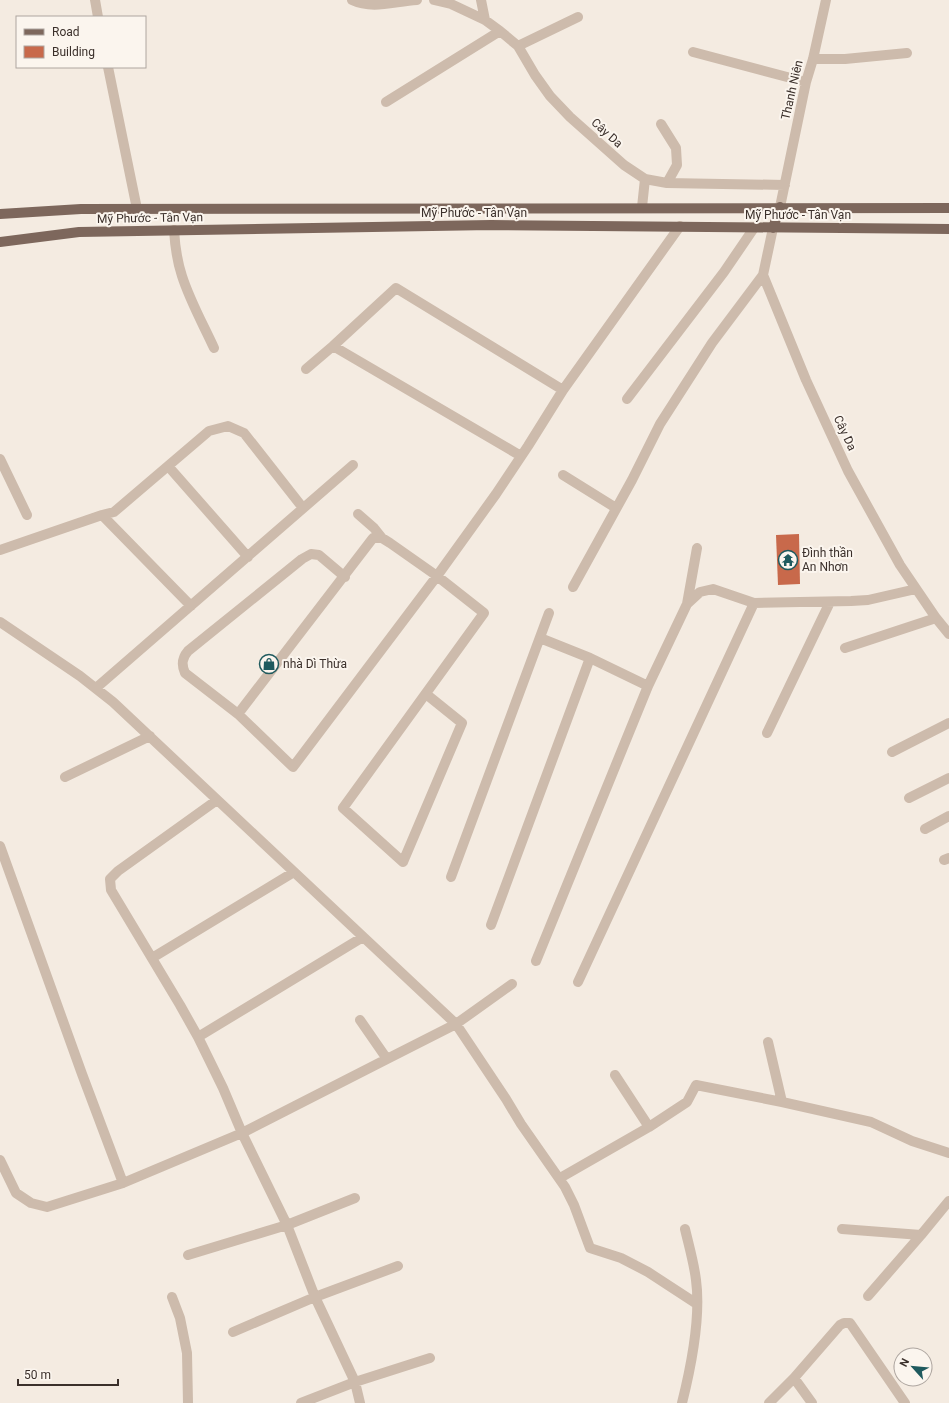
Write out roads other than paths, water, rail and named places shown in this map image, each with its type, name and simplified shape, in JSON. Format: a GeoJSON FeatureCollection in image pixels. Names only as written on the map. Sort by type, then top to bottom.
{"type":"FeatureCollection","features":[{"type":"Feature","properties":{"kind":"main road"},"geometry":{"type":"LineString","coordinates":[[773,228],[780,207]]}},
{"type":"Feature","properties":{"kind":"main road","name":"Mỹ Phước - Tân Vạn"},"geometry":{"type":"LineString","coordinates":[[0,214],[81,209],[949,208]]}},
{"type":"Feature","properties":{"kind":"main road","name":"Mỹ Phước - Tân Vạn"},"geometry":{"type":"LineString","coordinates":[[0,242],[79,232],[174,230],[491,226],[680,226],[949,229]]}},
{"type":"Feature","properties":{"kind":"street"},"geometry":{"type":"LineString","coordinates":[[95,0],[98,16]]}},
{"type":"Feature","properties":{"kind":"street"},"geometry":{"type":"LineString","coordinates":[[352,0],[365,5],[386,5],[417,0]]}},
{"type":"Feature","properties":{"kind":"street","name":"Cây Da"},"geometry":{"type":"LineString","coordinates":[[434,0],[451,4],[485,20],[518,46],[547,91],[570,116],[624,165],[645,179],[667,183],[785,185]]}},
{"type":"Feature","properties":{"kind":"street"},"geometry":{"type":"LineString","coordinates":[[480,0],[485,20]]}},
{"type":"Feature","properties":{"kind":"street","name":"Thanh Niên"},"geometry":{"type":"LineString","coordinates":[[785,185],[806,82],[813,59],[826,0]]}},
{"type":"Feature","properties":{"kind":"street"},"geometry":{"type":"LineString","coordinates":[[518,46],[578,17]]}},
{"type":"Feature","properties":{"kind":"street"},"geometry":{"type":"LineString","coordinates":[[386,102],[500,31]]}},
{"type":"Feature","properties":{"kind":"street"},"geometry":{"type":"LineString","coordinates":[[693,52],[806,82]]}},
{"type":"Feature","properties":{"kind":"street"},"geometry":{"type":"LineString","coordinates":[[813,59],[845,59],[906,53]]}},
{"type":"Feature","properties":{"kind":"street"},"geometry":{"type":"LineString","coordinates":[[108,68],[137,209]]}},
{"type":"Feature","properties":{"kind":"street"},"geometry":{"type":"LineString","coordinates":[[661,124],[676,148],[677,165],[667,183]]}},
{"type":"Feature","properties":{"kind":"street"},"geometry":{"type":"LineString","coordinates":[[642,208],[645,179]]}},
{"type":"Feature","properties":{"kind":"street"},"geometry":{"type":"LineString","coordinates":[[780,207],[785,185]]}},
{"type":"Feature","properties":{"kind":"street"},"geometry":{"type":"LineString","coordinates":[[345,577],[319,555],[310,554],[188,651],[184,656],[182,663],[185,673],[238,714],[293,767],[437,576],[521,456],[563,390],[680,226]]}},
{"type":"Feature","properties":{"kind":"street"},"geometry":{"type":"LineString","coordinates":[[627,398],[724,272],[754,228]]}},
{"type":"Feature","properties":{"kind":"street"},"geometry":{"type":"LineString","coordinates":[[572,587],[632,480],[660,424],[712,343],[763,275],[773,228]]}},
{"type":"Feature","properties":{"kind":"street"},"geometry":{"type":"LineString","coordinates":[[174,230],[176,253],[187,292],[214,348]]}},
{"type":"Feature","properties":{"kind":"street","name":"Cây Da"},"geometry":{"type":"LineString","coordinates":[[763,275],[806,380],[848,471],[900,565],[936,618],[949,634]]}},
{"type":"Feature","properties":{"kind":"street"},"geometry":{"type":"LineString","coordinates":[[306,369],[396,288],[563,390]]}},
{"type":"Feature","properties":{"kind":"street"},"geometry":{"type":"LineString","coordinates":[[333,346],[521,456]]}},
{"type":"Feature","properties":{"kind":"street"},"geometry":{"type":"LineString","coordinates":[[0,550],[102,514],[114,512],[209,431],[228,426],[244,433],[303,508]]}},
{"type":"Feature","properties":{"kind":"street"},"geometry":{"type":"LineString","coordinates":[[0,459],[27,516]]}},
{"type":"Feature","properties":{"kind":"street"},"geometry":{"type":"LineString","coordinates":[[96,688],[353,465]]}},
{"type":"Feature","properties":{"kind":"street"},"geometry":{"type":"LineString","coordinates":[[168,466],[248,557]]}},
{"type":"Feature","properties":{"kind":"street"},"geometry":{"type":"LineString","coordinates":[[563,475],[616,508]]}},
{"type":"Feature","properties":{"kind":"street"},"geometry":{"type":"LineString","coordinates":[[102,514],[191,606]]}},
{"type":"Feature","properties":{"kind":"street"},"geometry":{"type":"LineString","coordinates":[[358,514],[374,528],[382,538],[437,576],[484,614],[343,808],[403,862],[462,722],[426,694]]}},
{"type":"Feature","properties":{"kind":"street"},"geometry":{"type":"LineString","coordinates":[[238,714],[345,577],[373,538],[382,538]]}},
{"type":"Feature","properties":{"kind":"street"},"geometry":{"type":"LineString","coordinates":[[536,961],[648,686],[688,604],[697,548]]}},
{"type":"Feature","properties":{"kind":"street"},"geometry":{"type":"LineString","coordinates":[[688,604],[700,592],[713,589],[754,603],[868,600],[916,589]]}},
{"type":"Feature","properties":{"kind":"street"},"geometry":{"type":"LineString","coordinates":[[767,733],[830,602]]}},
{"type":"Feature","properties":{"kind":"street"},"geometry":{"type":"LineString","coordinates":[[578,982],[754,603]]}},
{"type":"Feature","properties":{"kind":"street"},"geometry":{"type":"LineString","coordinates":[[451,877],[549,613]]}},
{"type":"Feature","properties":{"kind":"street"},"geometry":{"type":"LineString","coordinates":[[845,648],[936,618]]}},
{"type":"Feature","properties":{"kind":"street"},"geometry":{"type":"LineString","coordinates":[[0,622],[80,676],[114,702],[456,1024],[521,1124],[560,1178],[574,1205],[590,1248],[620,1258],[648,1272],[697,1304]]}},
{"type":"Feature","properties":{"kind":"street"},"geometry":{"type":"LineString","coordinates":[[540,638],[590,658],[648,686]]}},
{"type":"Feature","properties":{"kind":"street"},"geometry":{"type":"LineString","coordinates":[[491,925],[590,658]]}},
{"type":"Feature","properties":{"kind":"street"},"geometry":{"type":"LineString","coordinates":[[892,752],[949,723]]}},
{"type":"Feature","properties":{"kind":"street"},"geometry":{"type":"LineString","coordinates":[[66,777],[150,736]]}},
{"type":"Feature","properties":{"kind":"street"},"geometry":{"type":"LineString","coordinates":[[909,798],[949,778]]}},
{"type":"Feature","properties":{"kind":"street"},"geometry":{"type":"LineString","coordinates":[[217,800],[118,871],[110,879],[111,890],[198,1037],[223,1088],[242,1133],[287,1225],[315,1297],[355,1382],[360,1403]]}},
{"type":"Feature","properties":{"kind":"street"},"geometry":{"type":"LineString","coordinates":[[925,829],[949,816]]}},
{"type":"Feature","properties":{"kind":"street"},"geometry":{"type":"LineString","coordinates":[[0,846],[123,1183]]}},
{"type":"Feature","properties":{"kind":"street"},"geometry":{"type":"LineString","coordinates":[[152,958],[294,872]]}},
{"type":"Feature","properties":{"kind":"street"},"geometry":{"type":"LineString","coordinates":[[198,1037],[363,937]]}},
{"type":"Feature","properties":{"kind":"street"},"geometry":{"type":"LineString","coordinates":[[0,1160],[16,1193],[31,1203],[47,1207],[123,1183],[242,1133],[456,1024],[512,984]]}},
{"type":"Feature","properties":{"kind":"street"},"geometry":{"type":"LineString","coordinates":[[360,1020],[387,1059]]}},
{"type":"Feature","properties":{"kind":"street"},"geometry":{"type":"LineString","coordinates":[[768,1042],[782,1102]]}},
{"type":"Feature","properties":{"kind":"street"},"geometry":{"type":"LineString","coordinates":[[615,1075],[649,1127]]}},
{"type":"Feature","properties":{"kind":"street"},"geometry":{"type":"LineString","coordinates":[[560,1178],[649,1127],[687,1102],[696,1085],[871,1122],[912,1141],[949,1153]]}},
{"type":"Feature","properties":{"kind":"street"},"geometry":{"type":"LineString","coordinates":[[188,1255],[287,1225],[355,1198]]}},
{"type":"Feature","properties":{"kind":"street"},"geometry":{"type":"LineString","coordinates":[[868,1296],[949,1201]]}},
{"type":"Feature","properties":{"kind":"street"},"geometry":{"type":"LineString","coordinates":[[682,1403],[693,1349],[697,1304],[696,1281],[685,1229]]}},
{"type":"Feature","properties":{"kind":"street"},"geometry":{"type":"LineString","coordinates":[[842,1229],[921,1235]]}},
{"type":"Feature","properties":{"kind":"street"},"geometry":{"type":"LineString","coordinates":[[233,1332],[315,1297],[398,1266]]}},
{"type":"Feature","properties":{"kind":"street"},"geometry":{"type":"LineString","coordinates":[[172,1297],[180,1318],[187,1353],[188,1403]]}},
{"type":"Feature","properties":{"kind":"street"},"geometry":{"type":"LineString","coordinates":[[769,1403],[794,1378],[842,1324],[850,1323],[905,1403]]}},
{"type":"Feature","properties":{"kind":"street"},"geometry":{"type":"LineString","coordinates":[[301,1403],[355,1382],[430,1358]]}},
{"type":"Feature","properties":{"kind":"street"},"geometry":{"type":"LineString","coordinates":[[794,1378],[812,1403]]}},
{"type":"Feature","properties":{"kind":"place","name":"Đình thần An Nhơn"},"geometry":{"type":"Point","coordinates":[788,560]}},
{"type":"Feature","properties":{"kind":"place","name":"nhà Dì Thừa"},"geometry":{"type":"Point","coordinates":[269,664]}}]}
